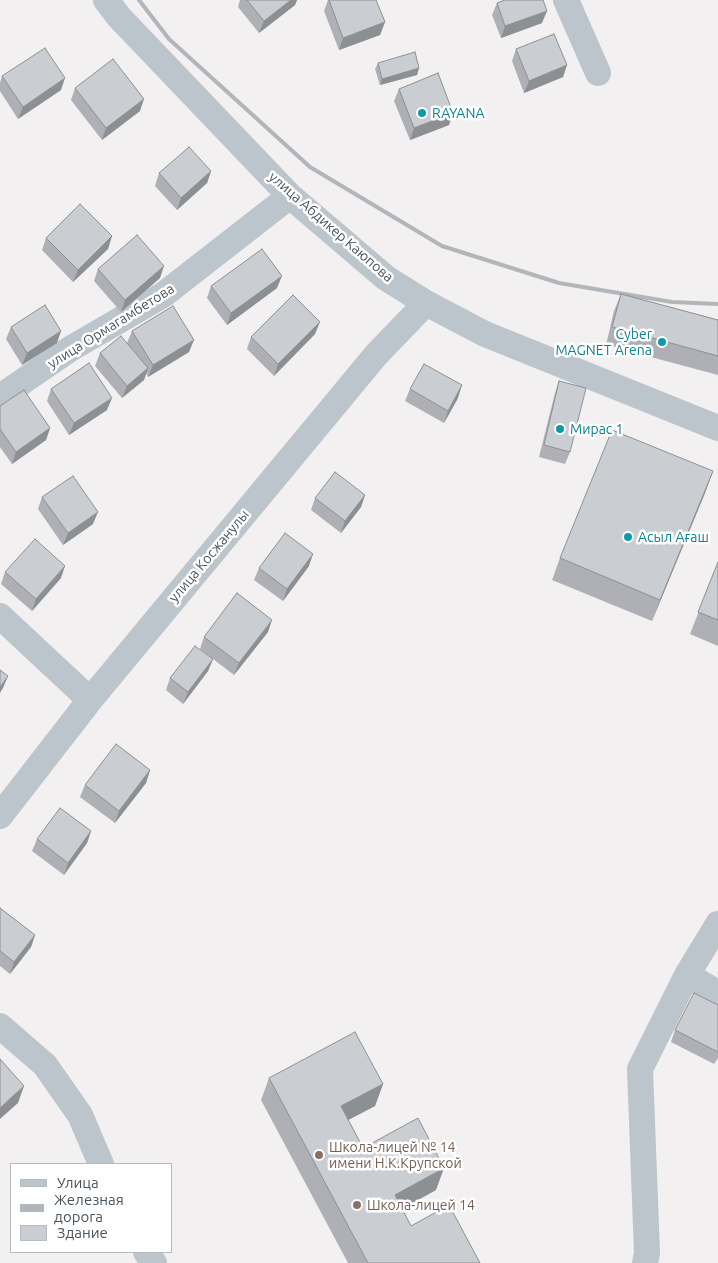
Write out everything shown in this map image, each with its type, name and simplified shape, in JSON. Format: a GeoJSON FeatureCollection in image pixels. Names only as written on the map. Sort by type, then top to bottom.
{"type":"FeatureCollection","features":[{"type":"Feature","properties":{"kind":"street","name":"улица Абдикер Каюпова"},"geometry":{"type":"LineString","coordinates":[[106,0],[119,17],[290,196],[386,278],[426,303],[485,334],[718,428]]}},
{"type":"Feature","properties":{"kind":"street"},"geometry":{"type":"LineString","coordinates":[[566,0],[598,73]]}},
{"type":"Feature","properties":{"kind":"street","name":"улица Ормагамбетова"},"geometry":{"type":"LineString","coordinates":[[0,397],[70,349],[163,295],[290,196]]}},
{"type":"Feature","properties":{"kind":"street","name":"улица Косжанулы"},"geometry":{"type":"LineString","coordinates":[[0,816],[90,700],[376,355],[426,303]]}},
{"type":"Feature","properties":{"kind":"street"},"geometry":{"type":"LineString","coordinates":[[0,616],[90,700]]}},
{"type":"Feature","properties":{"kind":"street"},"geometry":{"type":"LineString","coordinates":[[645,1263],[647,1253],[640,1068],[687,976],[718,924]]}},
{"type":"Feature","properties":{"kind":"street"},"geometry":{"type":"LineString","coordinates":[[687,976],[718,993]]}},
{"type":"Feature","properties":{"kind":"street"},"geometry":{"type":"LineString","coordinates":[[0,1026],[45,1065],[80,1115],[101,1163]]}},
{"type":"Feature","properties":{"kind":"building"},"geometry":{"type":"Polygon","coordinates":[[[247,0],[291,0],[264,21],[247,0]]]}},
{"type":"Feature","properties":{"kind":"building"},"geometry":{"type":"Polygon","coordinates":[[[329,0],[376,0],[385,22],[343,38],[329,0]]]}},
{"type":"Feature","properties":{"kind":"building"},"geometry":{"type":"Polygon","coordinates":[[[505,0],[543,0],[547,11],[505,26],[497,3],[505,0]]]}},
{"type":"Feature","properties":{"kind":"building"},"geometry":{"type":"Polygon","coordinates":[[[554,34],[567,65],[529,81],[516,49],[554,34]]]}},
{"type":"Feature","properties":{"kind":"building"},"geometry":{"type":"Polygon","coordinates":[[[45,48],[65,78],[23,107],[2,76],[45,48]]]}},
{"type":"Feature","properties":{"kind":"building"},"geometry":{"type":"Polygon","coordinates":[[[415,52],[419,68],[382,79],[378,63],[415,52]]]}},
{"type":"Feature","properties":{"kind":"building"},"geometry":{"type":"Polygon","coordinates":[[[113,59],[144,99],[106,128],[75,88],[113,59]]]}},
{"type":"Feature","properties":{"kind":"building","name":"RAYANA"},"geometry":{"type":"Polygon","coordinates":[[[438,73],[453,113],[414,128],[399,89],[438,73]]]}},
{"type":"Feature","properties":{"kind":"building"},"geometry":{"type":"Polygon","coordinates":[[[189,147],[211,171],[181,198],[159,173],[189,147]]]}},
{"type":"Feature","properties":{"kind":"building"},"geometry":{"type":"Polygon","coordinates":[[[80,204],[112,236],[78,270],[46,238],[80,204]]]}},
{"type":"Feature","properties":{"kind":"building"},"geometry":{"type":"Polygon","coordinates":[[[137,235],[164,266],[125,300],[98,269],[137,235]]]}},
{"type":"Feature","properties":{"kind":"building"},"geometry":{"type":"Polygon","coordinates":[[[262,249],[282,276],[231,313],[211,286],[262,249]]]}},
{"type":"Feature","properties":{"kind":"building"},"geometry":{"type":"Polygon","coordinates":[[[621,294],[718,320],[718,356],[612,327],[621,294]]]}},
{"type":"Feature","properties":{"kind":"building"},"geometry":{"type":"Polygon","coordinates":[[[293,295],[320,322],[278,364],[251,337],[293,295]]]}},
{"type":"Feature","properties":{"kind":"building"},"geometry":{"type":"Polygon","coordinates":[[[45,305],[61,331],[27,353],[11,327],[45,305]]]}},
{"type":"Feature","properties":{"kind":"building"},"geometry":{"type":"Polygon","coordinates":[[[173,306],[194,340],[153,365],[132,331],[173,306]]]}},
{"type":"Feature","properties":{"kind":"building"},"geometry":{"type":"Polygon","coordinates":[[[121,336],[148,368],[127,386],[100,353],[121,336]]]}},
{"type":"Feature","properties":{"kind":"building"},"geometry":{"type":"Polygon","coordinates":[[[89,363],[112,398],[74,423],[51,389],[89,363]]]}},
{"type":"Feature","properties":{"kind":"building"},"geometry":{"type":"Polygon","coordinates":[[[424,364],[462,385],[448,411],[410,389],[424,364]]]}},
{"type":"Feature","properties":{"kind":"building","name":"Мирас 1"},"geometry":{"type":"Polygon","coordinates":[[[559,381],[586,388],[570,452],[544,445],[559,381]]]}},
{"type":"Feature","properties":{"kind":"building"},"geometry":{"type":"Polygon","coordinates":[[[24,390],[50,428],[16,452],[0,429],[0,406],[24,390]]]}},
{"type":"Feature","properties":{"kind":"building","name":"Асыл Ағаш"},"geometry":{"type":"Polygon","coordinates":[[[612,430],[713,471],[660,600],[560,558],[612,430]]]}},
{"type":"Feature","properties":{"kind":"building"},"geometry":{"type":"Polygon","coordinates":[[[335,472],[365,495],[345,521],[315,498],[335,472]]]}},
{"type":"Feature","properties":{"kind":"building"},"geometry":{"type":"Polygon","coordinates":[[[73,476],[98,512],[68,533],[42,497],[73,476]]]}},
{"type":"Feature","properties":{"kind":"building"},"geometry":{"type":"Polygon","coordinates":[[[285,533],[313,554],[287,589],[259,568],[285,533]]]}},
{"type":"Feature","properties":{"kind":"building"},"geometry":{"type":"Polygon","coordinates":[[[35,539],[65,566],[36,599],[5,572],[35,539]]]}},
{"type":"Feature","properties":{"kind":"building"},"geometry":{"type":"Polygon","coordinates":[[[718,562],[718,620],[698,612],[718,562]]]}},
{"type":"Feature","properties":{"kind":"building"},"geometry":{"type":"Polygon","coordinates":[[[237,593],[272,620],[239,663],[204,637],[237,593]]]}},
{"type":"Feature","properties":{"kind":"building"},"geometry":{"type":"Polygon","coordinates":[[[195,646],[213,659],[188,692],[170,678],[195,646]]]}},
{"type":"Feature","properties":{"kind":"building"},"geometry":{"type":"Polygon","coordinates":[[[0,670],[8,676],[0,687],[0,670]]]}},
{"type":"Feature","properties":{"kind":"building"},"geometry":{"type":"Polygon","coordinates":[[[116,744],[150,770],[119,811],[85,785],[116,744]]]}},
{"type":"Feature","properties":{"kind":"building"},"geometry":{"type":"Polygon","coordinates":[[[60,808],[91,831],[68,863],[37,839],[60,808]]]}},
{"type":"Feature","properties":{"kind":"building"},"geometry":{"type":"Polygon","coordinates":[[[0,908],[35,935],[14,962],[0,951],[0,908]]]}},
{"type":"Feature","properties":{"kind":"building"},"geometry":{"type":"Polygon","coordinates":[[[694,993],[718,1005],[718,1052],[675,1030],[694,993]]]}},
{"type":"Feature","properties":{"kind":"building","name":"Школа-лицей № 14 имени Н.К.Крупской"},"geometry":{"type":"Polygon","coordinates":[[[355,1032],[383,1084],[341,1106],[363,1148],[418,1118],[444,1168],[395,1195],[411,1226],[449,1205],[480,1263],[368,1263],[269,1078],[355,1032]]]}},
{"type":"Feature","properties":{"kind":"building"},"geometry":{"type":"Polygon","coordinates":[[[0,1059],[24,1086],[0,1108],[0,1059]]]}},
{"type":"Feature","properties":{"kind":"railway"},"geometry":{"type":"LineString","coordinates":[[139,0],[169,39],[310,167],[442,246],[559,283],[672,302],[718,304]]}},
{"type":"Feature","properties":{"kind":"place","name":"RAYANA"},"geometry":{"type":"Point","coordinates":[422,113]}},
{"type":"Feature","properties":{"kind":"place","name":"Cyber MAGNET Arena"},"geometry":{"type":"Point","coordinates":[662,342]}},
{"type":"Feature","properties":{"kind":"place","name":"Мирас 1"},"geometry":{"type":"Point","coordinates":[560,429]}},
{"type":"Feature","properties":{"kind":"place","name":"Асыл Ағаш"},"geometry":{"type":"Point","coordinates":[628,537]}},
{"type":"Feature","properties":{"kind":"place","name":"Школа-лицей № 14 имени Н.К.Крупской"},"geometry":{"type":"Point","coordinates":[319,1155]}},
{"type":"Feature","properties":{"kind":"place","name":"Школа-лицей 14"},"geometry":{"type":"Point","coordinates":[357,1205]}}]}
